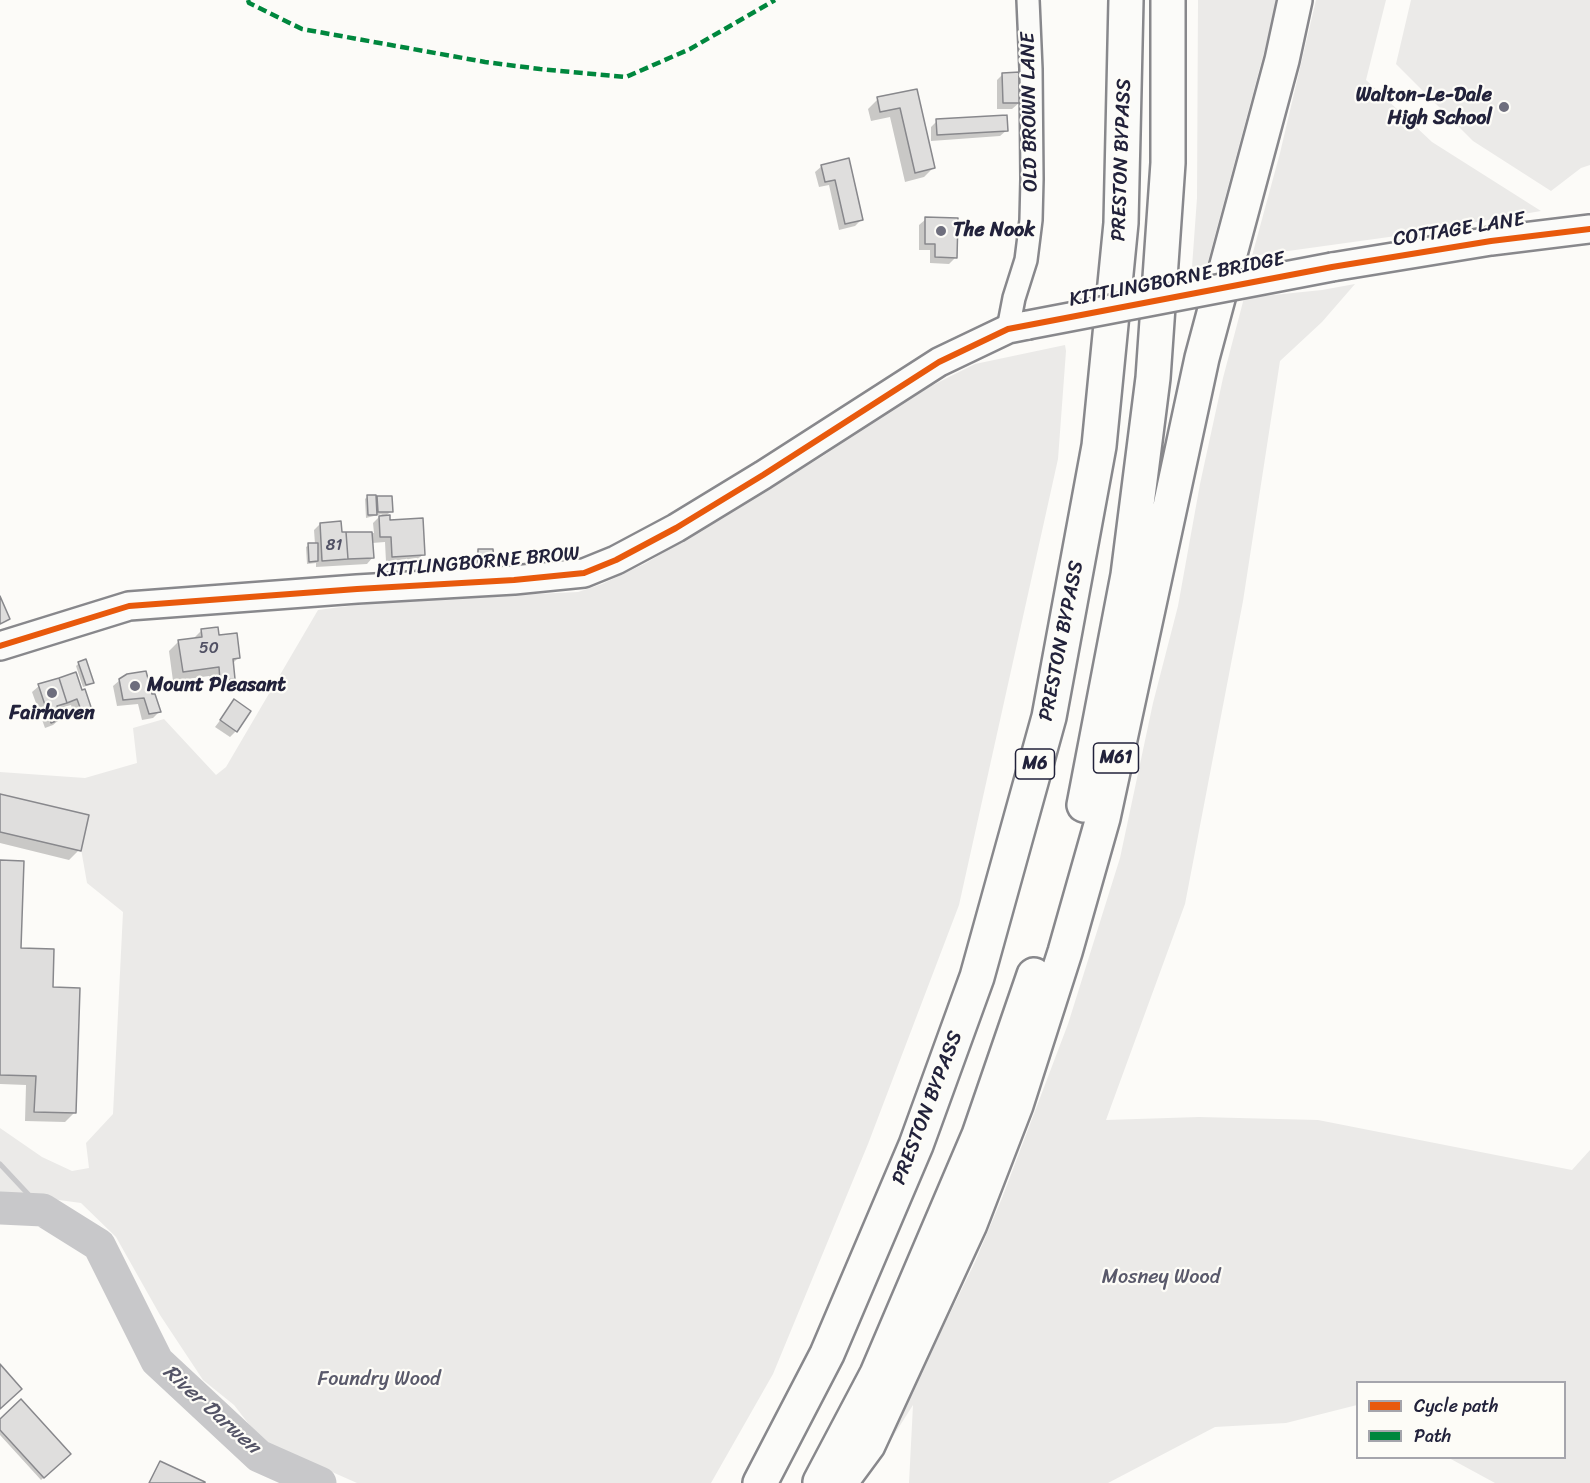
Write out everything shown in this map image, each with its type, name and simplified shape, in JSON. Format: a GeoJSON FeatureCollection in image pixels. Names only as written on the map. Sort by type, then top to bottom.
{"type":"FeatureCollection","features":[{"type":"Feature","properties":{"kind":"highway","name":"PRESTON BYPASS"},"geometry":{"type":"LineString","coordinates":[[760,1483],[826,1354],[916,1145],[977,977],[1049,717],[1100,446],[1121,223],[1126,0]]}},
{"type":"Feature","properties":{"kind":"highway"},"geometry":{"type":"LineString","coordinates":[[820,1483],[877,1374],[979,1135],[1046,942],[1080,822],[1128,575],[1153,378],[1168,163],[1168,0]]}},
{"type":"Feature","properties":{"kind":"highway","name":"M61"},"geometry":{"type":"LineString","coordinates":[[840,1483],[868,1445],[969,1224],[1016,1105],[1065,952],[1103,818],[1202,358],[1282,60],[1295,0]]}},
{"type":"Feature","properties":{"kind":"street","name":"OLD BROWN LANE"},"geometry":{"type":"LineString","coordinates":[[1018,327],[1014,298],[1026,260],[1031,220],[1031,69],[1028,0]]}},
{"type":"Feature","properties":{"kind":"street","name":"COTTAGE LANE"},"geometry":{"type":"LineString","coordinates":[[1332,267],[1491,241],[1590,229]]}},
{"type":"Feature","properties":{"kind":"street","name":"KITTLINGBORNE BRIDGE"},"geometry":{"type":"LineString","coordinates":[[1018,327],[1332,267]]}},
{"type":"Feature","properties":{"kind":"street","name":"KITTLINGBORNE BROW"},"geometry":{"type":"LineString","coordinates":[[0,646],[129,606],[514,580],[584,573],[616,560],[676,528],[939,362],[1018,327]]}},
{"type":"Feature","properties":{"kind":"green space"},"geometry":{"type":"Polygon","coordinates":[[[1198,0],[1278,0],[1207,265],[1192,267],[1197,198],[1198,0]]]}},
{"type":"Feature","properties":{"kind":"green space"},"geometry":{"type":"Polygon","coordinates":[[[1316,0],[1386,0],[1366,80],[1432,142],[1541,211],[1389,237],[1252,256],[1280,153],[1316,0]]]}},
{"type":"Feature","properties":{"kind":"green space","name":"Walton-Le-Dale High School"},"geometry":{"type":"Polygon","coordinates":[[[1411,0],[1590,0],[1590,165],[1581,168],[1551,191],[1473,141],[1396,64],[1411,0]]]}},
{"type":"Feature","properties":{"kind":"green space","name":"Mosney Wood"},"geometry":{"type":"Polygon","coordinates":[[[1355,284],[1322,322],[1280,361],[1243,601],[1185,904],[1106,1120],[1199,1117],[1318,1120],[1572,1170],[1590,1150],[1590,1483],[1495,1483],[1451,1459],[1566,1459],[1566,1381],[1356,1381],[1356,1405],[1286,1423],[1215,1427],[1108,1483],[909,1483],[913,1405],[864,1482],[975,1262],[1002,1198],[1068,1024],[1120,858],[1153,703],[1178,606],[1200,484],[1223,378],[1244,298],[1322,290],[1355,284]]]}},
{"type":"Feature","properties":{"kind":"green space","name":"Foundry Wood"},"geometry":{"type":"Polygon","coordinates":[[[1065,345],[1058,459],[959,905],[868,1144],[773,1374],[711,1483],[357,1483],[262,1441],[234,1405],[203,1380],[160,1315],[116,1237],[81,1203],[0,1192],[0,1128],[42,1157],[72,1171],[89,1168],[86,1143],[113,1114],[123,912],[87,883],[81,849],[0,794],[0,772],[85,778],[137,763],[133,728],[164,719],[216,775],[226,767],[318,610],[388,601],[578,592],[602,584],[646,563],[701,530],[823,456],[931,386],[975,364],[1065,345]]]}},
{"type":"Feature","properties":{"kind":"building"},"geometry":{"type":"Polygon","coordinates":[[[1020,72],[1020,103],[1003,103],[1002,73],[1020,72]]]}},
{"type":"Feature","properties":{"kind":"building"},"geometry":{"type":"Polygon","coordinates":[[[917,89],[935,168],[915,173],[900,108],[880,112],[877,97],[917,89]]]}},
{"type":"Feature","properties":{"kind":"building"},"geometry":{"type":"Polygon","coordinates":[[[1007,115],[1008,131],[937,135],[936,119],[1007,115]]]}},
{"type":"Feature","properties":{"kind":"building"},"geometry":{"type":"Polygon","coordinates":[[[849,158],[863,220],[845,224],[835,180],[825,182],[821,165],[849,158]]]}},
{"type":"Feature","properties":{"kind":"building","name":"The Nook"},"geometry":{"type":"Polygon","coordinates":[[[925,217],[958,218],[957,258],[935,257],[935,244],[925,244],[925,217]]]}},
{"type":"Feature","properties":{"kind":"building"},"geometry":{"type":"Polygon","coordinates":[[[367,495],[376,495],[377,515],[368,515],[367,495]]]}},
{"type":"Feature","properties":{"kind":"building"},"geometry":{"type":"Polygon","coordinates":[[[377,496],[392,496],[393,512],[378,512],[377,496]]]}},
{"type":"Feature","properties":{"kind":"building"},"geometry":{"type":"Polygon","coordinates":[[[390,515],[390,520],[423,518],[425,555],[392,557],[391,537],[380,537],[379,516],[390,515]]]}},
{"type":"Feature","properties":{"kind":"building"},"geometry":{"type":"Polygon","coordinates":[[[341,521],[342,532],[346,532],[348,559],[322,561],[320,523],[341,521]]]}},
{"type":"Feature","properties":{"kind":"building"},"geometry":{"type":"Polygon","coordinates":[[[346,532],[372,532],[374,558],[348,559],[346,532]]]}},
{"type":"Feature","properties":{"kind":"building"},"geometry":{"type":"Polygon","coordinates":[[[308,543],[318,543],[318,561],[309,562],[308,543]]]}},
{"type":"Feature","properties":{"kind":"building"},"geometry":{"type":"Polygon","coordinates":[[[478,549],[493,549],[494,563],[478,563],[478,549]]]}},
{"type":"Feature","properties":{"kind":"building"},"geometry":{"type":"Polygon","coordinates":[[[0,596],[10,619],[0,624],[0,596]]]}},
{"type":"Feature","properties":{"kind":"building"},"geometry":{"type":"Polygon","coordinates":[[[218,627],[219,635],[237,633],[240,658],[233,659],[235,679],[220,681],[219,667],[183,672],[178,640],[202,637],[201,629],[218,627]]]}},
{"type":"Feature","properties":{"kind":"building"},"geometry":{"type":"Polygon","coordinates":[[[86,659],[94,683],[86,685],[78,662],[86,659]]]}},
{"type":"Feature","properties":{"kind":"building","name":"Mount Pleasant"},"geometry":{"type":"Polygon","coordinates":[[[146,671],[152,694],[155,694],[161,712],[149,714],[144,698],[123,700],[119,679],[127,674],[146,671]]]}},
{"type":"Feature","properties":{"kind":"building"},"geometry":{"type":"Polygon","coordinates":[[[76,672],[92,710],[82,713],[77,699],[67,703],[59,678],[76,672]]]}},
{"type":"Feature","properties":{"kind":"building","name":"Fairhaven"},"geometry":{"type":"Polygon","coordinates":[[[59,678],[67,703],[57,706],[61,719],[51,723],[38,684],[59,678]]]}},
{"type":"Feature","properties":{"kind":"building"},"geometry":{"type":"Polygon","coordinates":[[[234,699],[251,711],[237,732],[220,720],[234,699]]]}},
{"type":"Feature","properties":{"kind":"building"},"geometry":{"type":"Polygon","coordinates":[[[0,794],[89,815],[81,851],[0,832],[0,794]]]}},
{"type":"Feature","properties":{"kind":"building"},"geometry":{"type":"Polygon","coordinates":[[[0,860],[24,861],[21,948],[54,949],[53,987],[80,988],[76,1113],[34,1112],[36,1076],[0,1075],[0,860]]]}},
{"type":"Feature","properties":{"kind":"building"},"geometry":{"type":"Polygon","coordinates":[[[0,1364],[22,1389],[0,1409],[0,1364]]]}},
{"type":"Feature","properties":{"kind":"building"},"geometry":{"type":"Polygon","coordinates":[[[21,1399],[71,1454],[44,1478],[0,1430],[0,1419],[21,1399]]]}},
{"type":"Feature","properties":{"kind":"building"},"geometry":{"type":"Polygon","coordinates":[[[160,1461],[205,1482],[205,1483],[149,1483],[160,1461]]]}},
{"type":"Feature","properties":{"kind":"waterway"},"geometry":{"type":"LineString","coordinates":[[0,1164],[43,1210]]}},
{"type":"Feature","properties":{"kind":"waterway","name":"River Darwen"},"geometry":{"type":"LineString","coordinates":[[0,1208],[43,1210],[99,1245],[157,1361],[259,1456],[320,1483]]}},
{"type":"Feature","properties":{"kind":"marked path"},"geometry":{"type":"LineString","coordinates":[[248,0],[249,3],[302,29],[485,62],[626,77],[690,49],[775,0]]}},
{"type":"Feature","properties":{"kind":"cycle path"},"geometry":{"type":"LineString","coordinates":[[0,646],[129,606],[514,580],[584,573],[616,560],[676,528],[939,362],[1008,329],[1332,267],[1491,241],[1590,229]]}},
{"type":"Feature","properties":{"kind":"place","name":"Walton-Le-Dale High School"},"geometry":{"type":"Point","coordinates":[1504,107]}},
{"type":"Feature","properties":{"kind":"place","name":"The Nook"},"geometry":{"type":"Point","coordinates":[941,231]}},
{"type":"Feature","properties":{"kind":"place","name":"Mount Pleasant"},"geometry":{"type":"Point","coordinates":[135,686]}},
{"type":"Feature","properties":{"kind":"place","name":"Fairhaven"},"geometry":{"type":"Point","coordinates":[52,693]}}]}
